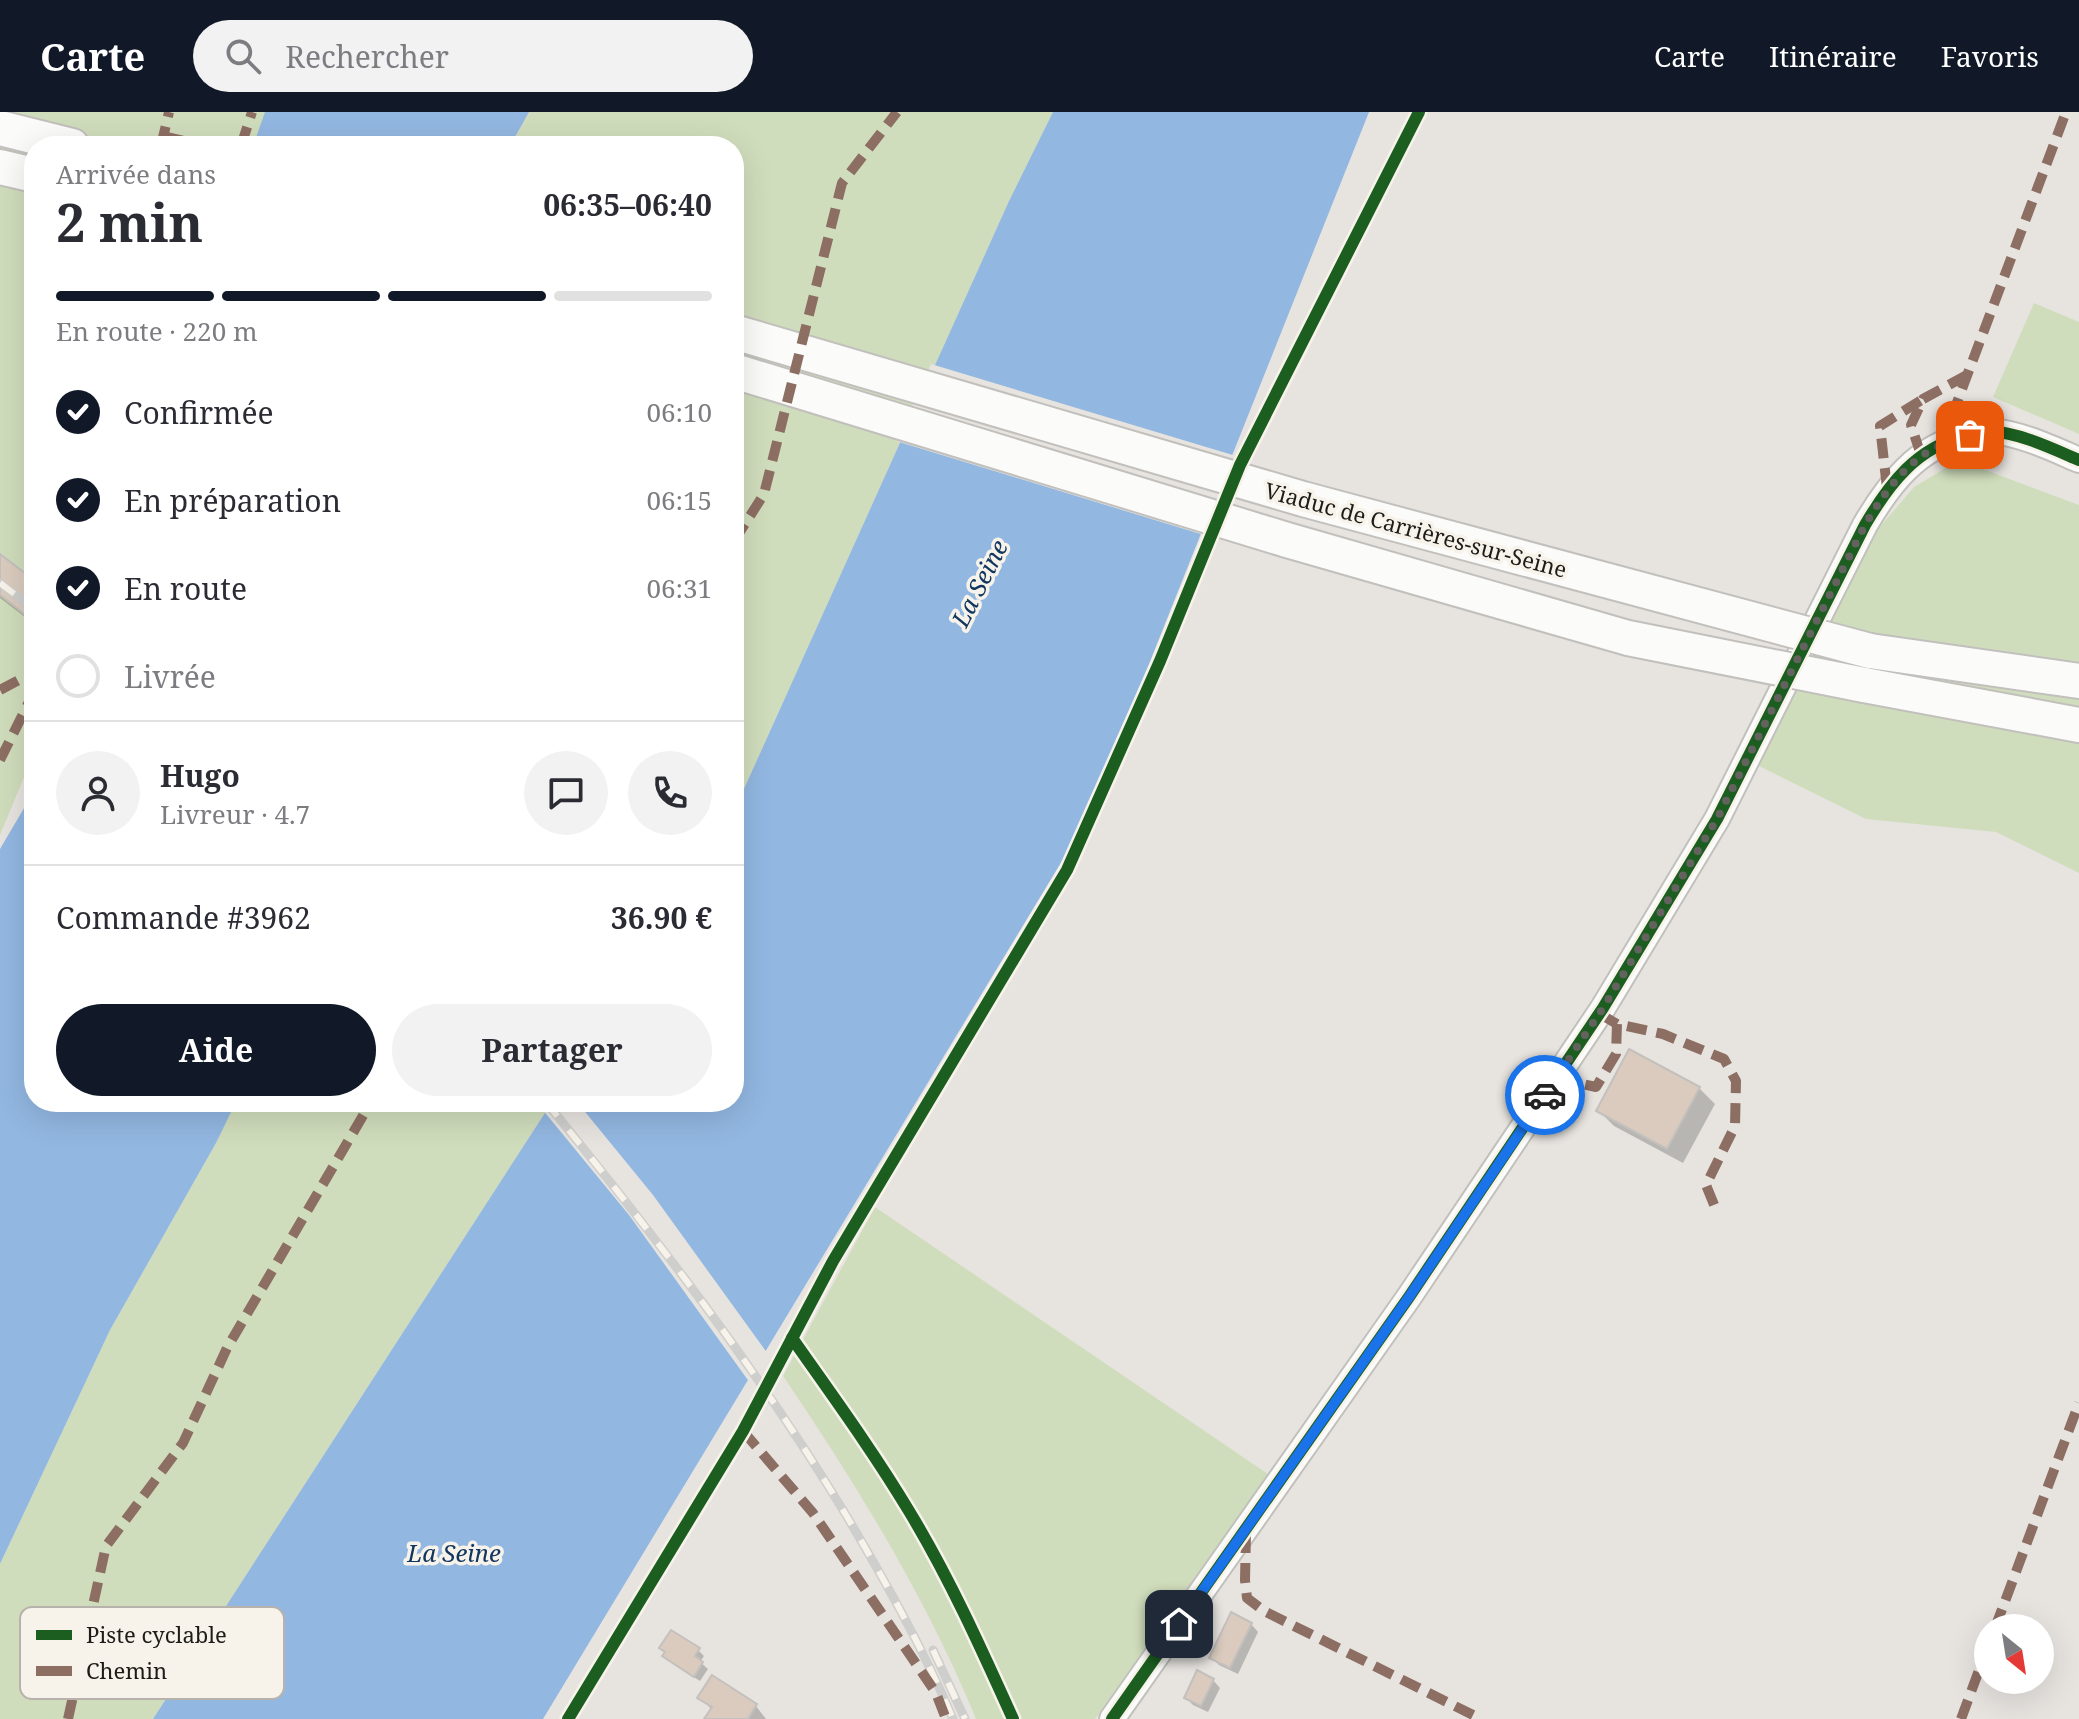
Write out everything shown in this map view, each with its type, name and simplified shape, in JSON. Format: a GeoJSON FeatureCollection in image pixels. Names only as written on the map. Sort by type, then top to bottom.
{"type":"FeatureCollection","features":[{"type":"Feature","properties":{"kind":"highway"},"geometry":{"type":"LineString","coordinates":[[0,128],[32,136]]}},
{"type":"Feature","properties":{"kind":"highway"},"geometry":{"type":"LineString","coordinates":[[0,167],[24,173]]}},
{"type":"Feature","properties":{"kind":"highway","name":"Viaduc de Carrières-sur-Seine"},"geometry":{"type":"LineString","coordinates":[[744,335],[1288,495],[1870,651],[2079,681]]}},
{"type":"Feature","properties":{"kind":"highway","name":"Viaduc de Carrières-sur-Seine"},"geometry":{"type":"LineString","coordinates":[[744,374],[1287,540],[1628,638],[2079,725]]}},
{"type":"Feature","properties":{"kind":"street"},"geometry":{"type":"LineString","coordinates":[[1114,1718],[1409,1297],[1603,1008],[1717,819],[1865,525],[1887,488],[1921,455],[1952,439],[1988,431],[2043,444],[2079,460]]}},
{"type":"Feature","properties":{"kind":"green space"},"geometry":{"type":"Polygon","coordinates":[[[0,112],[267,112],[258,136],[24,136],[24,777],[0,835],[0,112]]]}},
{"type":"Feature","properties":{"kind":"green space"},"geometry":{"type":"Polygon","coordinates":[[[529,112],[1053,112],[1009,201],[744,789],[744,136],[516,136],[529,112]]]}},
{"type":"Feature","properties":{"kind":"green space"},"geometry":{"type":"Polygon","coordinates":[[[2034,303],[2079,322],[2079,434],[1993,397],[2034,303]]]}},
{"type":"Feature","properties":{"kind":"green space"},"geometry":{"type":"Polygon","coordinates":[[[1959,460],[2079,505],[2079,873],[1996,832],[1866,819],[1757,765],[1879,528],[1914,487],[1959,460]]]}},
{"type":"Feature","properties":{"kind":"green space"},"geometry":{"type":"Polygon","coordinates":[[[231,1112],[546,1112],[225,1607],[20,1607],[20,1699],[166,1699],[153,1719],[0,1719],[0,1564],[110,1330],[231,1112]]]}},
{"type":"Feature","properties":{"kind":"green space"},"geometry":{"type":"Polygon","coordinates":[[[875,1207],[1274,1478],[1095,1719],[976,1719],[935,1629],[888,1542],[783,1376],[875,1207]]]}},
{"type":"Feature","properties":{"kind":"water"},"geometry":{"type":"Polygon","coordinates":[[[265,112],[529,112],[516,136],[257,136],[265,112]]]}},
{"type":"Feature","properties":{"kind":"water","name":"La Seine"},"geometry":{"type":"Polygon","coordinates":[[[1053,112],[1369,112],[1149,664],[1071,846],[543,1719],[153,1719],[166,1699],[284,1699],[284,1607],[225,1607],[546,1112],[744,1112],[744,789],[1009,201],[1053,112]]]}},
{"type":"Feature","properties":{"kind":"water"},"geometry":{"type":"Polygon","coordinates":[[[24,808],[24,1112],[231,1112],[110,1330],[0,1564],[0,849],[24,808]]]}},
{"type":"Feature","properties":{"kind":"pier"},"geometry":{"type":"Polygon","coordinates":[[[931,364],[1236,456],[1204,535],[896,441],[931,364]]]}},
{"type":"Feature","properties":{"kind":"pier"},"geometry":{"type":"Polygon","coordinates":[[[544,1112],[585,1112],[653,1195],[768,1354],[750,1383],[629,1215],[544,1112]]]}},
{"type":"Feature","properties":{"kind":"building"},"geometry":{"type":"Polygon","coordinates":[[[0,554],[24,572],[24,614],[0,595],[0,554]]]}},
{"type":"Feature","properties":{"kind":"building"},"geometry":{"type":"Polygon","coordinates":[[[1629,1049],[1700,1087],[1667,1149],[1596,1111],[1629,1049]]]}},
{"type":"Feature","properties":{"kind":"building"},"geometry":{"type":"Polygon","coordinates":[[[1231,1612],[1252,1623],[1230,1668],[1209,1658],[1231,1612]]]}},
{"type":"Feature","properties":{"kind":"building"},"geometry":{"type":"Polygon","coordinates":[[[671,1630],[700,1648],[695,1656],[703,1662],[694,1677],[662,1656],[665,1652],[659,1648],[671,1630]]]}},
{"type":"Feature","properties":{"kind":"building"},"geometry":{"type":"Polygon","coordinates":[[[1197,1670],[1214,1679],[1201,1706],[1184,1698],[1197,1670]]]}},
{"type":"Feature","properties":{"kind":"building"},"geometry":{"type":"Polygon","coordinates":[[[712,1675],[757,1704],[748,1719],[704,1719],[712,1707],[697,1698],[712,1675]]]}},
{"type":"Feature","properties":{"kind":"railway"},"geometry":{"type":"LineString","coordinates":[[0,583],[24,601]]}},
{"type":"Feature","properties":{"kind":"railway"},"geometry":{"type":"LineString","coordinates":[[554,1112],[703,1303],[777,1407],[846,1515],[889,1590],[953,1719]]}},
{"type":"Feature","properties":{"kind":"railway"},"geometry":{"type":"LineString","coordinates":[[933,1650],[965,1719]]}},
{"type":"Feature","properties":{"kind":"marked path"},"geometry":{"type":"LineString","coordinates":[[163,136],[169,112]]}},
{"type":"Feature","properties":{"kind":"marked path"},"geometry":{"type":"LineString","coordinates":[[244,136],[252,112]]}},
{"type":"Feature","properties":{"kind":"marked path"},"geometry":{"type":"LineString","coordinates":[[744,525],[764,494],[842,183],[897,112]]}},
{"type":"Feature","properties":{"kind":"marked path"},"geometry":{"type":"LineString","coordinates":[[1941,445],[2066,112]]}},
{"type":"Feature","properties":{"kind":"marked path"},"geometry":{"type":"LineString","coordinates":[[1921,455],[1911,425],[1923,399],[1967,375]]}},
{"type":"Feature","properties":{"kind":"marked path"},"geometry":{"type":"LineString","coordinates":[[1887,488],[1880,426],[1923,399]]}},
{"type":"Feature","properties":{"kind":"marked path"},"geometry":{"type":"LineString","coordinates":[[0,690],[24,677]]}},
{"type":"Feature","properties":{"kind":"marked path"},"geometry":{"type":"LineString","coordinates":[[0,760],[24,712]]}},
{"type":"Feature","properties":{"kind":"marked path"},"geometry":{"type":"LineString","coordinates":[[1600,1014],[1617,1024],[1663,1034],[1724,1059],[1736,1081],[1735,1126],[1706,1185],[1717,1212]]}},
{"type":"Feature","properties":{"kind":"marked path"},"geometry":{"type":"LineString","coordinates":[[1556,1078],[1596,1087],[1616,1054],[1617,1024]]}},
{"type":"Feature","properties":{"kind":"marked path"},"geometry":{"type":"LineString","coordinates":[[93,1607],[106,1546],[183,1443],[227,1348],[365,1112]]}},
{"type":"Feature","properties":{"kind":"marked path"},"geometry":{"type":"LineString","coordinates":[[2000,1614],[2079,1403]]}},
{"type":"Feature","properties":{"kind":"marked path"},"geometry":{"type":"LineString","coordinates":[[743,1431],[813,1513],[936,1693],[946,1719]]}},
{"type":"Feature","properties":{"kind":"marked path"},"geometry":{"type":"LineString","coordinates":[[1246,1533],[1247,1598],[1264,1611],[1481,1719]]}},
{"type":"Feature","properties":{"kind":"marked path"},"geometry":{"type":"LineString","coordinates":[[1961,1719],[1974,1684]]}},
{"type":"Feature","properties":{"kind":"marked path"},"geometry":{"type":"LineString","coordinates":[[68,1719],[72,1699]]}},
{"type":"Feature","properties":{"kind":"cycle path"},"geometry":{"type":"LineString","coordinates":[[568,1719],[743,1431],[833,1261],[1067,870],[1160,661],[1240,465],[1419,112]]}},
{"type":"Feature","properties":{"kind":"cycle path"},"geometry":{"type":"LineString","coordinates":[[1112,1719],[1409,1297],[1603,1008],[1717,819],[1865,525],[1884,495],[1906,469],[1932,449],[1948,441],[1984,432],[2001,432],[2024,438],[2079,460]]}},
{"type":"Feature","properties":{"kind":"cycle path"},"geometry":{"type":"LineString","coordinates":[[792,1338],[867,1445],[924,1536],[1013,1719]]}},
{"type":"Feature","properties":{"kind":"way so far"},"geometry":{"type":"LineString","coordinates":[[1545,1095],[1603,1008],[1717,819],[1865,525],[1887,488],[1921,455],[1952,439],[1970,435]]}},
{"type":"Feature","properties":{"kind":"route"},"geometry":{"type":"LineString","coordinates":[[1179,1624],[1409,1297],[1545,1095]]}}]}
